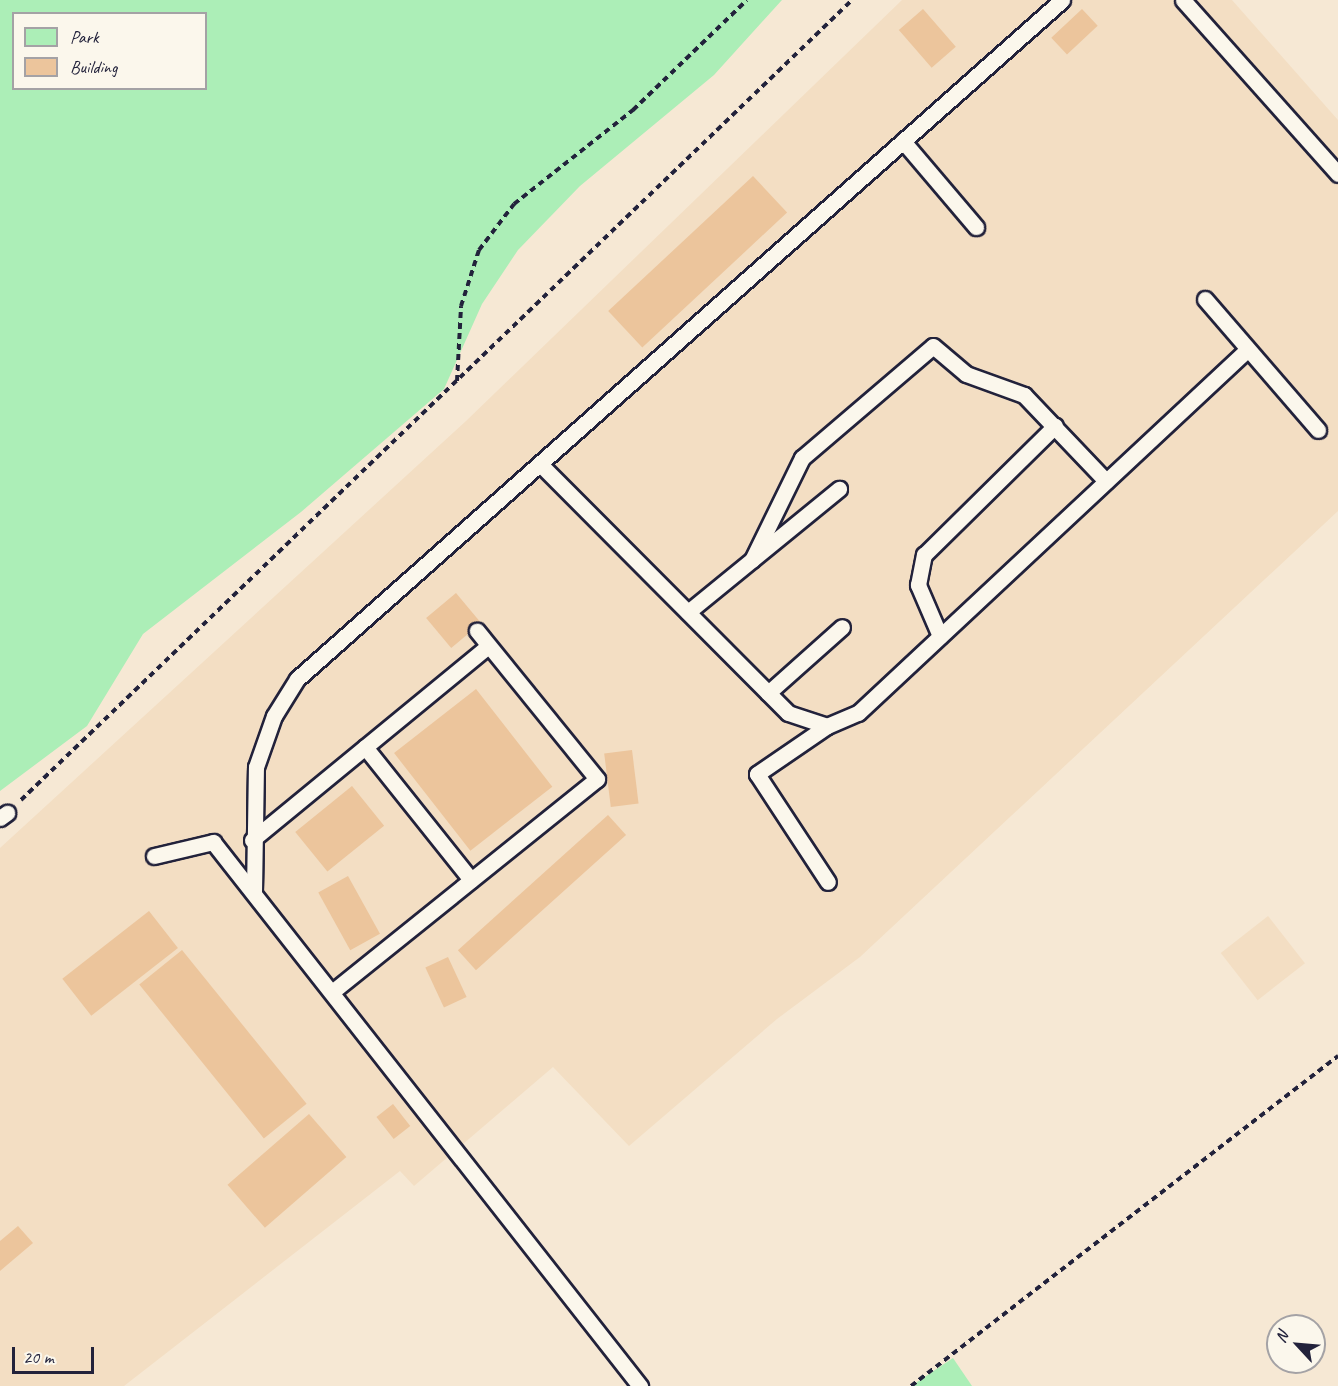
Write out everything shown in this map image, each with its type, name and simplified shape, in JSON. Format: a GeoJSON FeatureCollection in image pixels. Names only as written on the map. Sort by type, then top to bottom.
{"type":"FeatureCollection","features":[{"type":"Feature","properties":{"kind":"lane"},"geometry":{"type":"LineString","coordinates":[[254,892],[252,840],[256,767],[274,716],[297,679],[1062,0]]}},
{"type":"Feature","properties":{"kind":"lane"},"geometry":{"type":"LineString","coordinates":[[1183,0],[1338,174]]}},
{"type":"Feature","properties":{"kind":"lane"},"geometry":{"type":"LineString","coordinates":[[903,141],[976,227]]}},
{"type":"Feature","properties":{"kind":"lane"},"geometry":{"type":"LineString","coordinates":[[1205,299],[1318,430]]}},
{"type":"Feature","properties":{"kind":"lane"},"geometry":{"type":"LineString","coordinates":[[752,560],[802,458],[933,346],[966,374],[1024,395],[1106,481]]}},
{"type":"Feature","properties":{"kind":"lane"},"geometry":{"type":"LineString","coordinates":[[828,882],[757,774],[827,726],[858,713],[1248,349]]}},
{"type":"Feature","properties":{"kind":"lane"},"geometry":{"type":"LineString","coordinates":[[940,636],[918,585],[924,555],[1055,426]]}},
{"type":"Feature","properties":{"kind":"lane"},"geometry":{"type":"LineString","coordinates":[[540,464],[768,693],[801,721],[827,726]]}},
{"type":"Feature","properties":{"kind":"lane"},"geometry":{"type":"LineString","coordinates":[[688,612],[839,489]]}},
{"type":"Feature","properties":{"kind":"lane"},"geometry":{"type":"LineString","coordinates":[[768,693],[842,627]]}},
{"type":"Feature","properties":{"kind":"lane"},"geometry":{"type":"LineString","coordinates":[[332,992],[597,779],[477,631]]}},
{"type":"Feature","properties":{"kind":"lane"},"geometry":{"type":"LineString","coordinates":[[252,840],[488,645]]}},
{"type":"Feature","properties":{"kind":"lane"},"geometry":{"type":"LineString","coordinates":[[365,747],[471,880]]}},
{"type":"Feature","properties":{"kind":"lane"},"geometry":{"type":"LineString","coordinates":[[154,856],[213,842],[640,1386]]}},
{"type":"Feature","properties":{"kind":"path"},"geometry":{"type":"LineString","coordinates":[[457,381],[461,306],[479,250],[514,204],[633,110],[747,0]]}},
{"type":"Feature","properties":{"kind":"path"},"geometry":{"type":"LineString","coordinates":[[4,816],[852,0]]}},
{"type":"Feature","properties":{"kind":"path"},"geometry":{"type":"LineString","coordinates":[[911,1386],[953,1358],[1338,1056]]}},
{"type":"Feature","properties":{"kind":"shaded area"},"geometry":{"type":"Polygon","coordinates":[[[902,0],[1232,0],[1338,120],[1338,511],[860,957],[777,1019],[629,1146],[553,1067],[414,1186],[400,1171],[124,1386],[0,1386],[0,848],[466,421],[902,0]]]}},
{"type":"Feature","properties":{"kind":"shaded area"},"geometry":{"type":"Polygon","coordinates":[[[1268,916],[1305,963],[1258,1000],[1221,953],[1268,916]]]}},
{"type":"Feature","properties":{"kind":"green space"},"geometry":{"type":"Polygon","coordinates":[[[0,0],[782,0],[714,75],[580,186],[518,250],[482,304],[444,389],[301,512],[143,634],[87,726],[0,791],[0,0]]]}},
{"type":"Feature","properties":{"kind":"green space"},"geometry":{"type":"Polygon","coordinates":[[[953,1358],[972,1386],[911,1386],[953,1358]]]}},
{"type":"Feature","properties":{"kind":"building"},"geometry":{"type":"Polygon","coordinates":[[[923,9],[956,47],[932,68],[899,30],[923,9]]]}},
{"type":"Feature","properties":{"kind":"building"},"geometry":{"type":"Polygon","coordinates":[[[1082,9],[1098,26],[1067,54],[1051,38],[1082,9]]]}},
{"type":"Feature","properties":{"kind":"building"},"geometry":{"type":"Polygon","coordinates":[[[753,176],[787,213],[642,348],[608,311],[753,176]]]}},
{"type":"Feature","properties":{"kind":"building"},"geometry":{"type":"Polygon","coordinates":[[[456,593],[481,623],[451,648],[426,618],[456,593]]]}},
{"type":"Feature","properties":{"kind":"building"},"geometry":{"type":"Polygon","coordinates":[[[476,689],[552,787],[470,851],[394,753],[476,689]]]}},
{"type":"Feature","properties":{"kind":"building"},"geometry":{"type":"Polygon","coordinates":[[[632,750],[639,804],[611,807],[604,753],[632,750]]]}},
{"type":"Feature","properties":{"kind":"building"},"geometry":{"type":"Polygon","coordinates":[[[352,786],[384,826],[327,872],[295,832],[352,786]]]}},
{"type":"Feature","properties":{"kind":"building"},"geometry":{"type":"Polygon","coordinates":[[[608,815],[626,835],[476,970],[458,950],[608,815]]]}},
{"type":"Feature","properties":{"kind":"building"},"geometry":{"type":"Polygon","coordinates":[[[348,876],[380,934],[350,950],[318,892],[348,876]]]}},
{"type":"Feature","properties":{"kind":"building"},"geometry":{"type":"Polygon","coordinates":[[[149,911],[178,948],[91,1016],[62,979],[149,911]]]}},
{"type":"Feature","properties":{"kind":"building"},"geometry":{"type":"Polygon","coordinates":[[[182,950],[307,1104],[264,1138],[139,985],[182,950]]]}},
{"type":"Feature","properties":{"kind":"building"},"geometry":{"type":"Polygon","coordinates":[[[448,957],[467,997],[444,1007],[425,968],[448,957]]]}},
{"type":"Feature","properties":{"kind":"building"},"geometry":{"type":"Polygon","coordinates":[[[393,1104],[410,1126],[394,1139],[376,1117],[393,1104]]]}},
{"type":"Feature","properties":{"kind":"building"},"geometry":{"type":"Polygon","coordinates":[[[309,1114],[346,1157],[265,1228],[227,1185],[309,1114]]]}},
{"type":"Feature","properties":{"kind":"building"},"geometry":{"type":"Polygon","coordinates":[[[18,1226],[33,1243],[0,1271],[0,1241],[18,1226]]]}}]}
